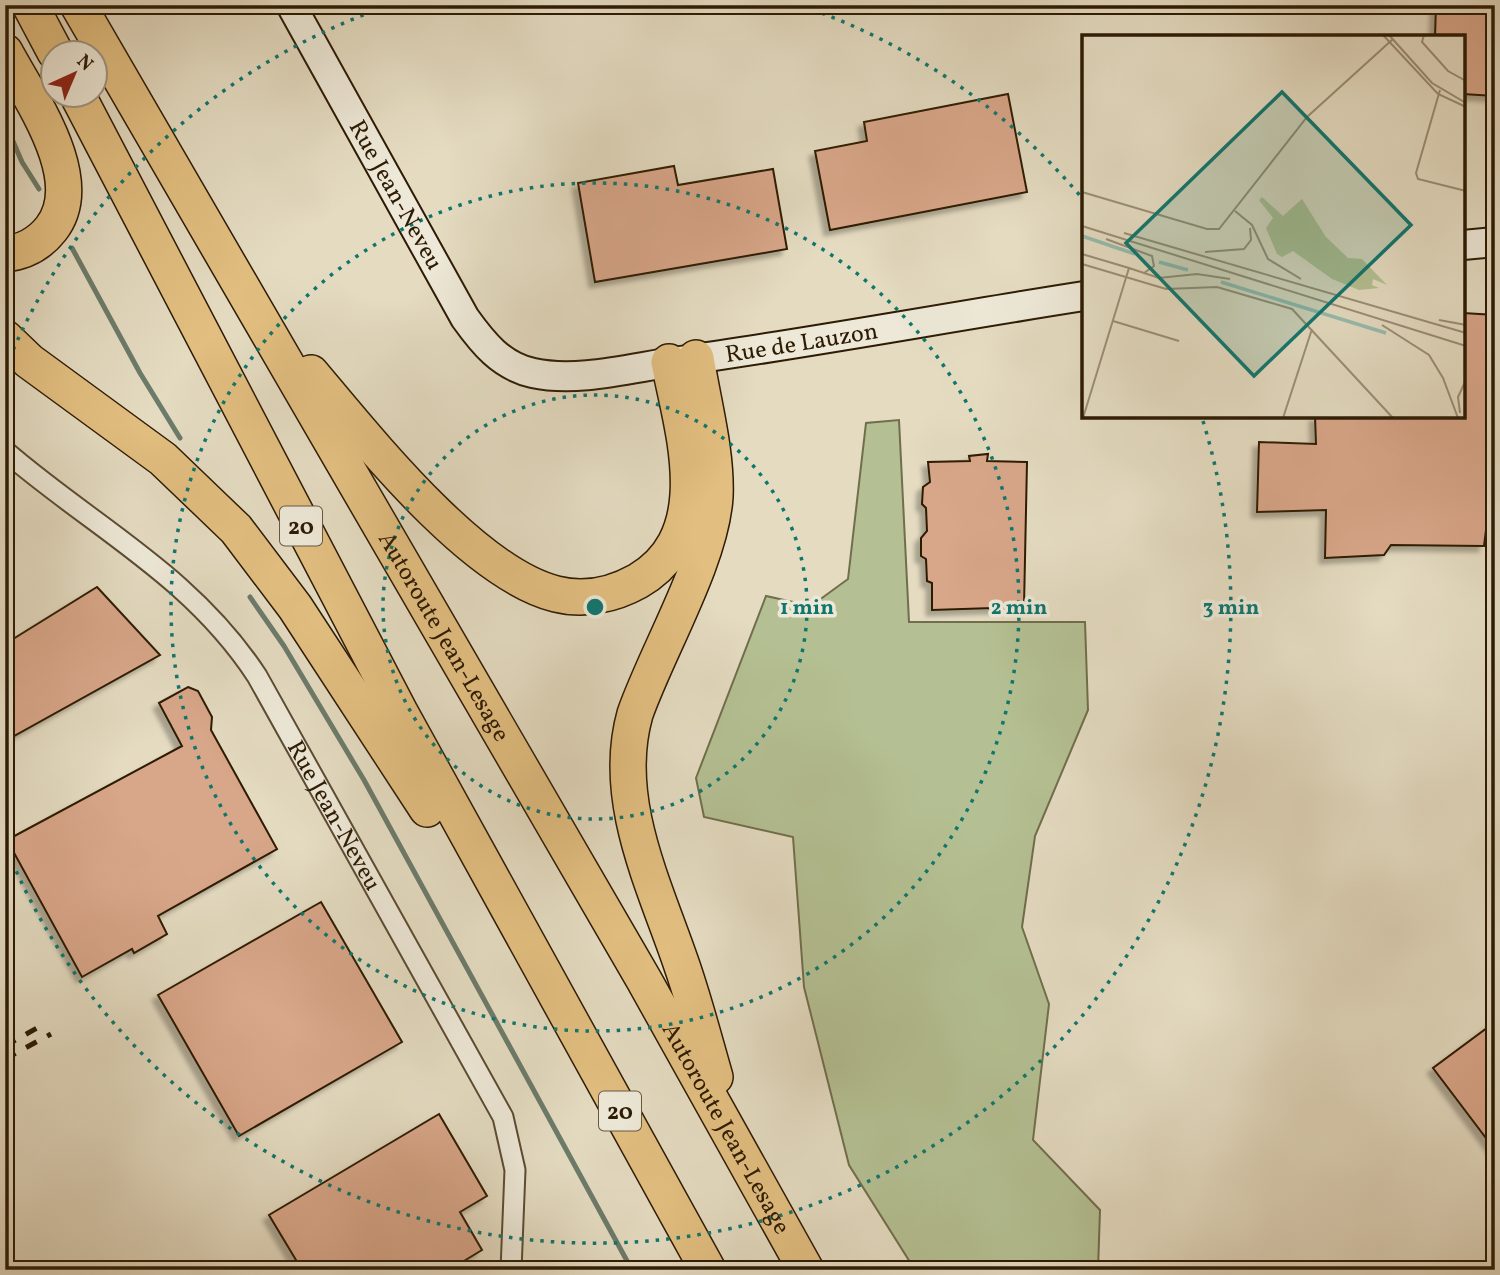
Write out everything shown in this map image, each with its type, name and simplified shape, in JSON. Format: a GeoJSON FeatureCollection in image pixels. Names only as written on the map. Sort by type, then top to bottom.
{"type":"FeatureCollection","features":[{"type":"Feature","properties":{"kind":"highway"},"geometry":{"type":"LineString","coordinates":[[30,5],[48,38]]}},
{"type":"Feature","properties":{"kind":"highway","name":"Autoroute Jean-Lesage"},"geometry":{"type":"LineString","coordinates":[[78,5],[645,980],[806,1270]]}},
{"type":"Feature","properties":{"kind":"highway"},"geometry":{"type":"LineString","coordinates":[[5,51],[58,156],[65,192],[60,215],[43,238],[28,248],[5,254]]}},
{"type":"Feature","properties":{"kind":"highway","name":"20"},"geometry":{"type":"LineString","coordinates":[[84,108],[350,620],[708,1270]]}},
{"type":"Feature","properties":{"kind":"highway"},"geometry":{"type":"LineString","coordinates":[[245,295],[389,465],[433,510],[503,566],[534,585],[556,594],[592,597],[624,588],[653,570],[680,534],[688,505],[682,360]]}},
{"type":"Feature","properties":{"kind":"highway"},"geometry":{"type":"LineString","coordinates":[[5,338],[29,361],[163,459],[240,534],[328,656],[445,838],[533,953]]}},
{"type":"Feature","properties":{"kind":"highway"},"geometry":{"type":"LineString","coordinates":[[682,360],[714,474],[713,510],[704,545],[635,714],[628,750],[627,775],[635,828],[682,965],[734,1140]]}},
{"type":"Feature","properties":{"kind":"street","name":"Rue Jean-Neveu"},"geometry":{"type":"LineString","coordinates":[[290,5],[465,318],[486,346],[519,369]]}},
{"type":"Feature","properties":{"kind":"street"},"geometry":{"type":"LineString","coordinates":[[1465,245],[1495,242]]}},
{"type":"Feature","properties":{"kind":"street","name":"Rue de Lauzon"},"geometry":{"type":"LineString","coordinates":[[519,369],[565,376],[1082,296]]}},
{"type":"Feature","properties":{"kind":"street","name":"Rue Jean-Neveu"},"geometry":{"type":"LineString","coordinates":[[5,451],[169,575],[216,621],[257,676],[503,1117],[515,1170],[511,1270]]}},
{"type":"Feature","properties":{"kind":"green space"},"geometry":{"type":"Polygon","coordinates":[[[899,420],[909,622],[1085,622],[1088,710],[1035,836],[1022,927],[1049,1004],[1033,1140],[1100,1210],[1098,1270],[915,1270],[849,1165],[804,987],[793,837],[704,817],[696,778],[766,596],[811,606],[848,579],[866,423],[899,420]]]}},
{"type":"Feature","properties":{"kind":"building"},"geometry":{"type":"Polygon","coordinates":[[[1436,5],[1495,5],[1495,96],[1465,94],[1465,35],[1435,35],[1436,5]]]}},
{"type":"Feature","properties":{"kind":"building"},"geometry":{"type":"Polygon","coordinates":[[[1008,94],[1027,192],[830,230],[815,151],[867,141],[864,122],[1008,94]]]}},
{"type":"Feature","properties":{"kind":"building"},"geometry":{"type":"Polygon","coordinates":[[[674,166],[678,185],[773,169],[787,249],[595,282],[578,183],[674,166]]]}},
{"type":"Feature","properties":{"kind":"building"},"geometry":{"type":"Polygon","coordinates":[[[1465,313],[1495,315],[1495,530],[1486,530],[1484,546],[1391,545],[1384,555],[1325,558],[1326,510],[1257,512],[1259,442],[1316,444],[1315,418],[1465,418],[1465,313]]]}},
{"type":"Feature","properties":{"kind":"building"},"geometry":{"type":"Polygon","coordinates":[[[988,454],[987,461],[1027,462],[1024,607],[932,610],[932,583],[927,581],[926,559],[921,556],[921,538],[927,531],[926,508],[922,504],[923,487],[930,482],[928,462],[970,461],[969,456],[988,454]]]}},
{"type":"Feature","properties":{"kind":"building"},"geometry":{"type":"Polygon","coordinates":[[[97,587],[160,655],[5,741],[5,644],[97,587]]]}},
{"type":"Feature","properties":{"kind":"building"},"geometry":{"type":"Polygon","coordinates":[[[188,687],[198,691],[212,717],[211,730],[277,849],[158,916],[167,934],[134,953],[132,949],[82,977],[7,840],[182,746],[159,703],[188,687]]]}},
{"type":"Feature","properties":{"kind":"building"},"geometry":{"type":"Polygon","coordinates":[[[321,902],[402,1042],[239,1136],[158,995],[321,902]]]}},
{"type":"Feature","properties":{"kind":"building"},"geometry":{"type":"Polygon","coordinates":[[[1495,1022],[1495,1150],[1433,1068],[1495,1022]]]}},
{"type":"Feature","properties":{"kind":"building"},"geometry":{"type":"Polygon","coordinates":[[[439,1114],[487,1196],[460,1212],[482,1250],[449,1270],[302,1270],[269,1215],[439,1114]]]}},
{"type":"Feature","properties":{"kind":"waterway"},"geometry":{"type":"LineString","coordinates":[[5,123],[22,162],[39,189]]}},
{"type":"Feature","properties":{"kind":"waterway"},"geometry":{"type":"LineString","coordinates":[[72,248],[140,373],[180,438]]}},
{"type":"Feature","properties":{"kind":"waterway"},"geometry":{"type":"LineString","coordinates":[[250,597],[284,646],[364,780],[632,1270]]}},
{"type":"Feature","properties":{"kind":"railway"},"geometry":{"type":"LineString","coordinates":[[5,1046],[44,1024]]}},
{"type":"Feature","properties":{"kind":"railway"},"geometry":{"type":"LineString","coordinates":[[5,1059],[51,1034]]}}]}
